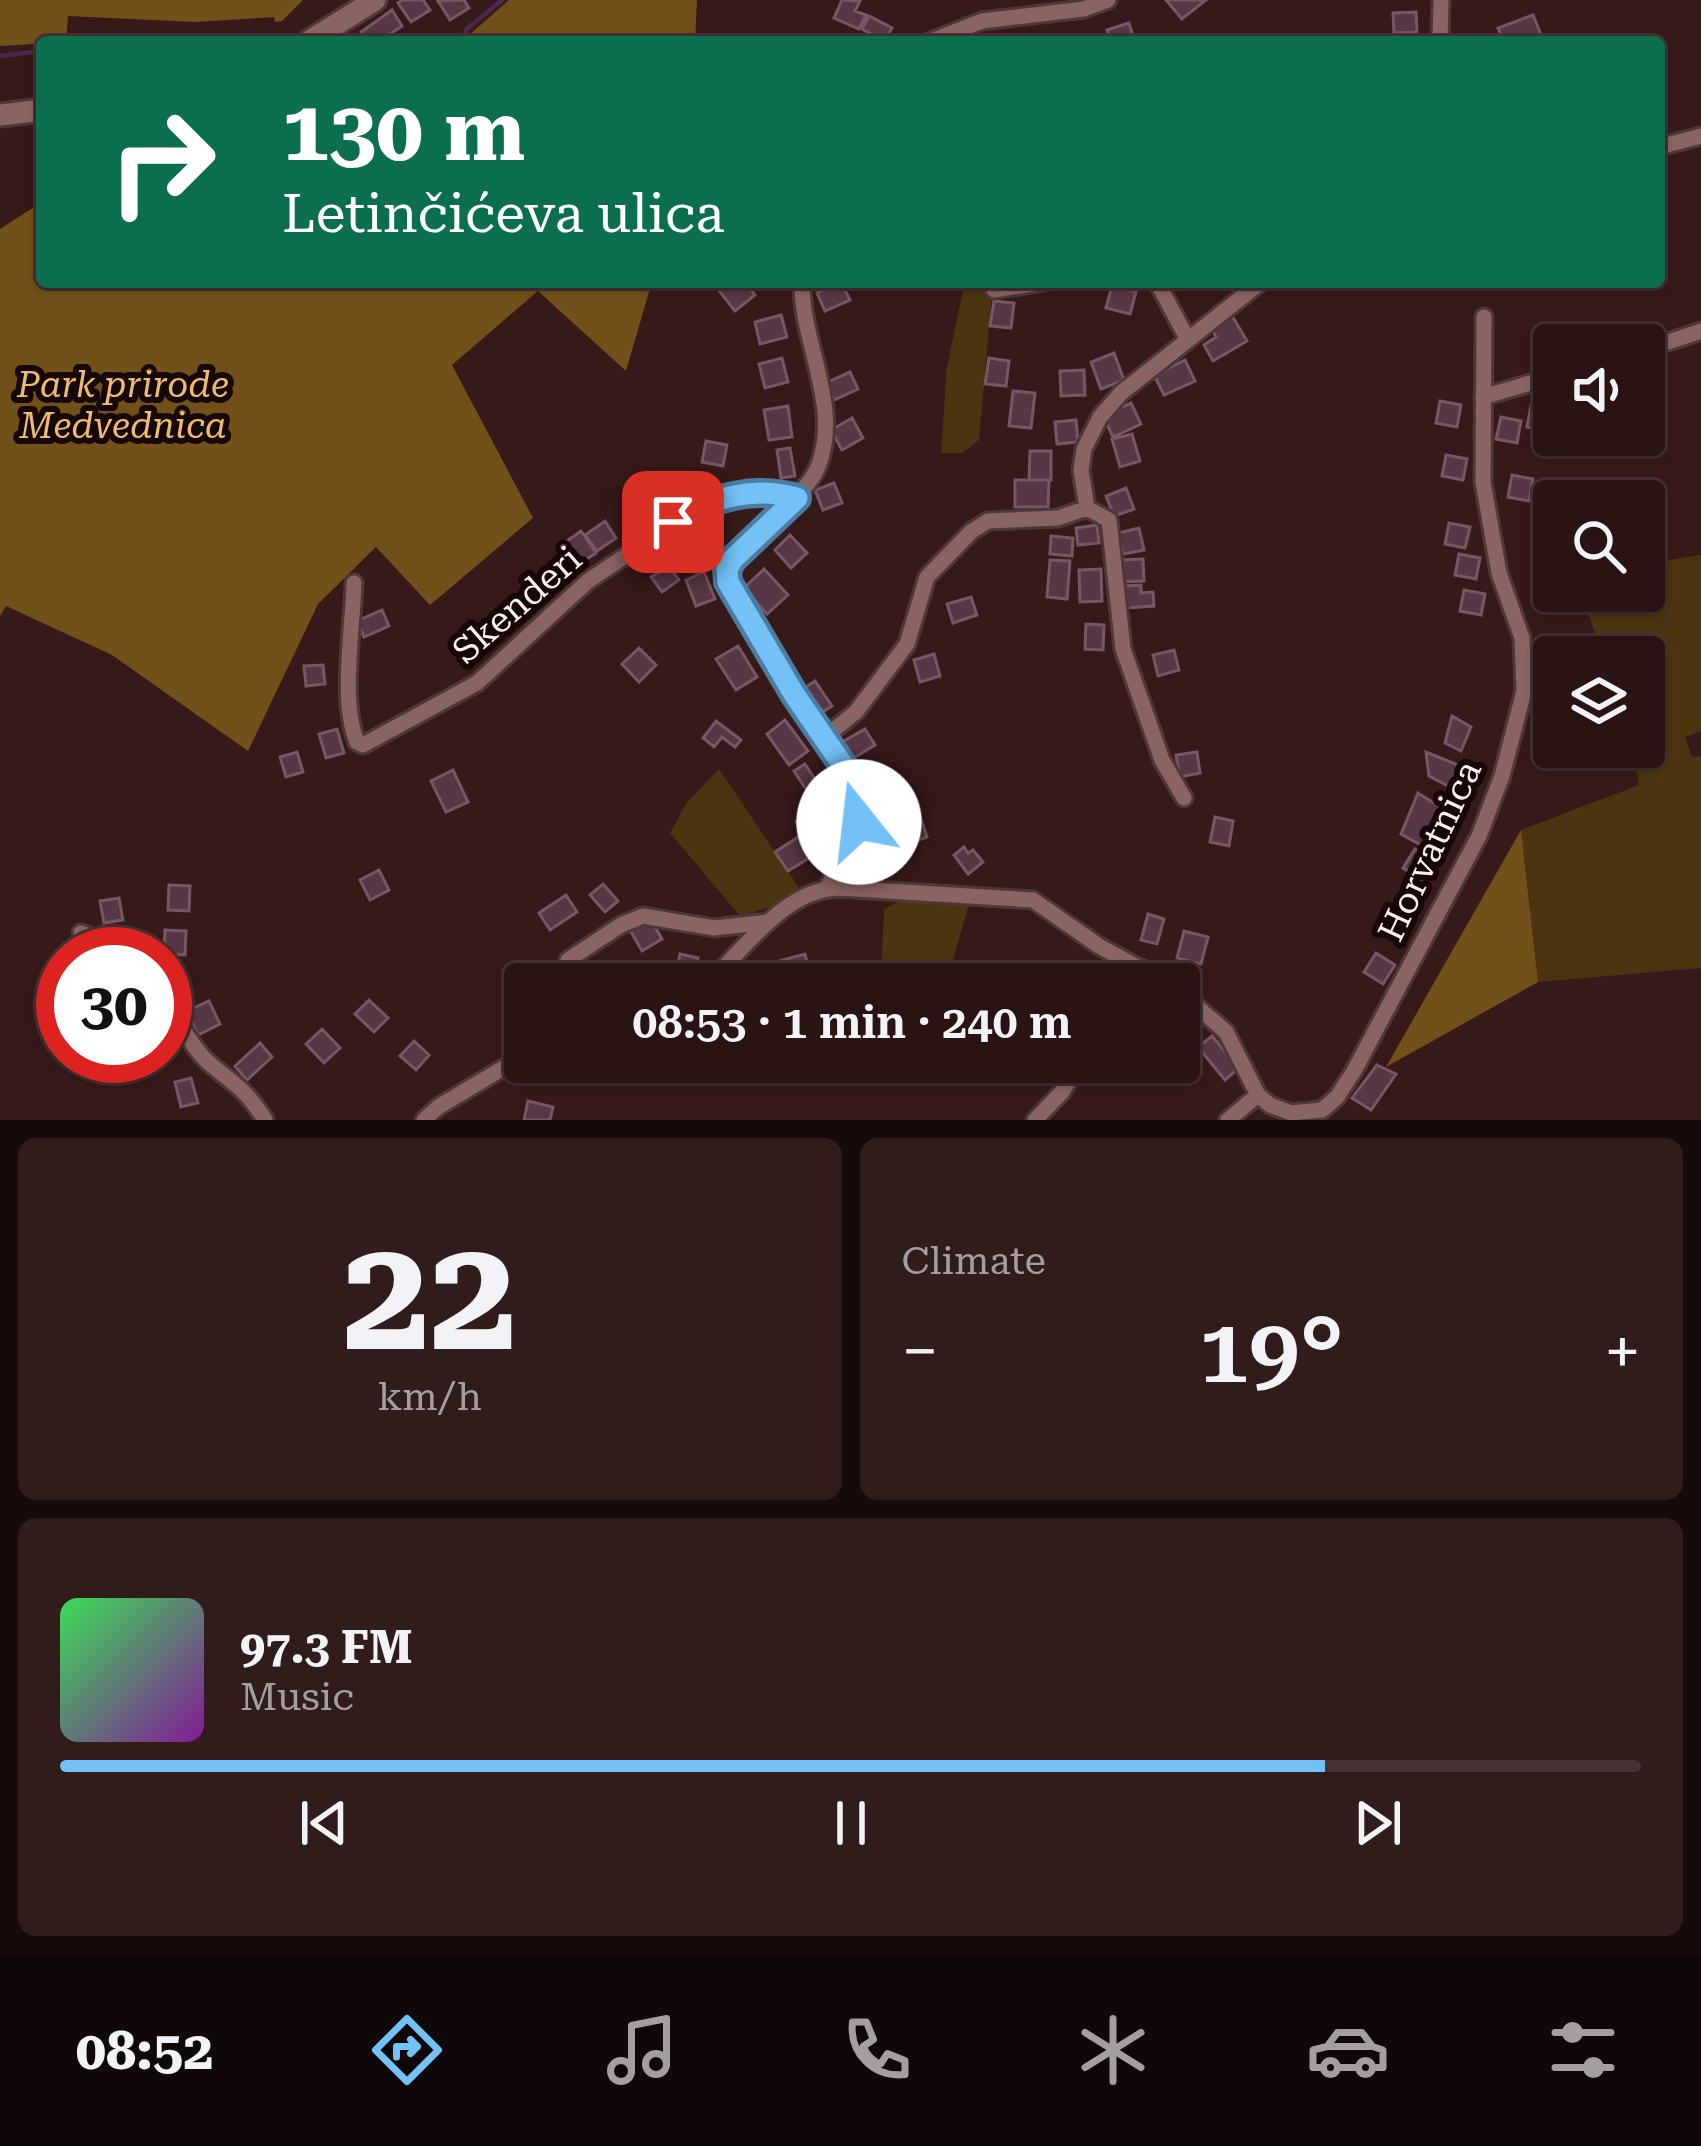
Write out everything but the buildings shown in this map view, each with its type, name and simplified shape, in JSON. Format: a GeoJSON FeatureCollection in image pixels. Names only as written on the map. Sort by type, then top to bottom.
{"type":"FeatureCollection","features":[{"type":"Feature","properties":{"kind":"street"},"geometry":{"type":"LineString","coordinates":[[318,36],[375,0]]}},
{"type":"Feature","properties":{"kind":"street"},"geometry":{"type":"LineString","coordinates":[[944,36],[982,21],[1084,9],[1108,0]]}},
{"type":"Feature","properties":{"kind":"street"},"geometry":{"type":"LineString","coordinates":[[1441,0],[1441,36]]}},
{"type":"Feature","properties":{"kind":"street"},"geometry":{"type":"LineString","coordinates":[[0,115],[36,111]]}},
{"type":"Feature","properties":{"kind":"street"},"geometry":{"type":"LineString","coordinates":[[1665,145],[1701,136]]}},
{"type":"Feature","properties":{"kind":"street"},"geometry":{"type":"LineString","coordinates":[[802,288],[804,322],[821,385],[825,425],[820,461],[797,498],[727,569],[728,582],[853,780],[860,806],[853,841],[827,888]]}},
{"type":"Feature","properties":{"kind":"street"},"geometry":{"type":"LineString","coordinates":[[994,290],[1007,288]]}},
{"type":"Feature","properties":{"kind":"street"},"geometry":{"type":"LineString","coordinates":[[1160,288],[1188,340]]}},
{"type":"Feature","properties":{"kind":"street"},"geometry":{"type":"LineString","coordinates":[[1087,508],[1081,470],[1092,427],[1120,393],[1253,288]]}},
{"type":"Feature","properties":{"kind":"street","name":"Horvatnica"},"geometry":{"type":"LineString","coordinates":[[1258,1095],[1278,1108],[1304,1114],[1322,1110],[1337,1097],[1479,836],[1502,776],[1524,691],[1526,656],[1487,518],[1481,452],[1484,317]]}},
{"type":"Feature","properties":{"kind":"street"},"geometry":{"type":"LineString","coordinates":[[1665,343],[1701,332]]}},
{"type":"Feature","properties":{"kind":"street"},"geometry":{"type":"LineString","coordinates":[[1483,397],[1533,382]]}},
{"type":"Feature","properties":{"kind":"street","name":"Skenderi"},"geometry":{"type":"LineString","coordinates":[[354,583],[350,711],[353,733],[363,745],[477,682],[588,581],[700,506],[744,494],[797,498]]}},
{"type":"Feature","properties":{"kind":"street"},"geometry":{"type":"LineString","coordinates":[[825,737],[856,712],[907,644],[927,578],[972,531],[988,521],[1058,518],[1087,508],[1109,520],[1123,649],[1162,760],[1184,798]]}},
{"type":"Feature","properties":{"kind":"street"},"geometry":{"type":"LineString","coordinates":[[728,963],[768,922],[804,897],[827,888],[1020,897],[1046,908],[1131,963]]}},
{"type":"Feature","properties":{"kind":"street"},"geometry":{"type":"LineString","coordinates":[[568,960],[621,925],[644,916],[715,928],[768,922]]}},
{"type":"Feature","properties":{"kind":"street"},"geometry":{"type":"LineString","coordinates":[[1200,1009],[1226,1032],[1258,1095],[1228,1120]]}},
{"type":"Feature","properties":{"kind":"street"},"geometry":{"type":"LineString","coordinates":[[192,1039],[209,1063],[248,1093],[265,1120]]}},
{"type":"Feature","properties":{"kind":"street"},"geometry":{"type":"LineString","coordinates":[[424,1120],[504,1068]]}},
{"type":"Feature","properties":{"kind":"street"},"geometry":{"type":"LineString","coordinates":[[1035,1120],[1067,1083]]}},
{"type":"Feature","properties":{"kind":"shaded area"},"geometry":{"type":"Polygon","coordinates":[[[964,288],[992,288],[979,440],[962,453],[941,453],[947,366],[964,288]]]}},
{"type":"Feature","properties":{"kind":"shaded area"},"geometry":{"type":"Polygon","coordinates":[[[1701,555],[1701,731],[1685,737],[1692,757],[1701,756],[1701,968],[1538,982],[1521,830],[1639,785],[1635,768],[1665,768],[1665,636],[1596,636],[1588,612],[1665,612],[1665,561],[1701,555]]]}},
{"type":"Feature","properties":{"kind":"shaded area"},"geometry":{"type":"Polygon","coordinates":[[[719,769],[802,892],[781,904],[740,916],[670,833],[687,802],[719,769]]]}},
{"type":"Feature","properties":{"kind":"shaded area"},"geometry":{"type":"Polygon","coordinates":[[[905,898],[970,900],[952,963],[882,963],[884,909],[905,898]]]}},
{"type":"Feature","properties":{"kind":"green space"},"geometry":{"type":"Polygon","coordinates":[[[0,0],[303,0],[275,22],[274,17],[195,22],[68,16],[66,36],[36,36],[36,44],[0,46],[0,0]]]}},
{"type":"Feature","properties":{"kind":"green space"},"geometry":{"type":"Polygon","coordinates":[[[509,0],[697,0],[695,36],[468,36],[509,0]]]}},
{"type":"Feature","properties":{"kind":"green space","name":"Park prirode Medvednica"},"geometry":{"type":"Polygon","coordinates":[[[36,206],[36,288],[650,288],[626,371],[538,291],[452,365],[533,518],[430,605],[376,547],[318,604],[248,751],[112,655],[6,606],[0,616],[0,229],[36,206]]]}},
{"type":"Feature","properties":{"kind":"green space"},"geometry":{"type":"Polygon","coordinates":[[[1521,830],[1538,982],[1386,1067],[1521,830]]]}},
{"type":"Feature","properties":{"kind":"waterway"},"geometry":{"type":"LineString","coordinates":[[462,36],[502,0]]}},
{"type":"Feature","properties":{"kind":"waterway"},"geometry":{"type":"LineString","coordinates":[[0,56],[36,52]]}},
{"type":"Feature","properties":{"kind":"route"},"geometry":{"type":"LineString","coordinates":[[673,522],[714,499],[763,493],[797,498],[733,559],[727,569],[728,582],[794,694],[853,780],[859,822]]}}]}
